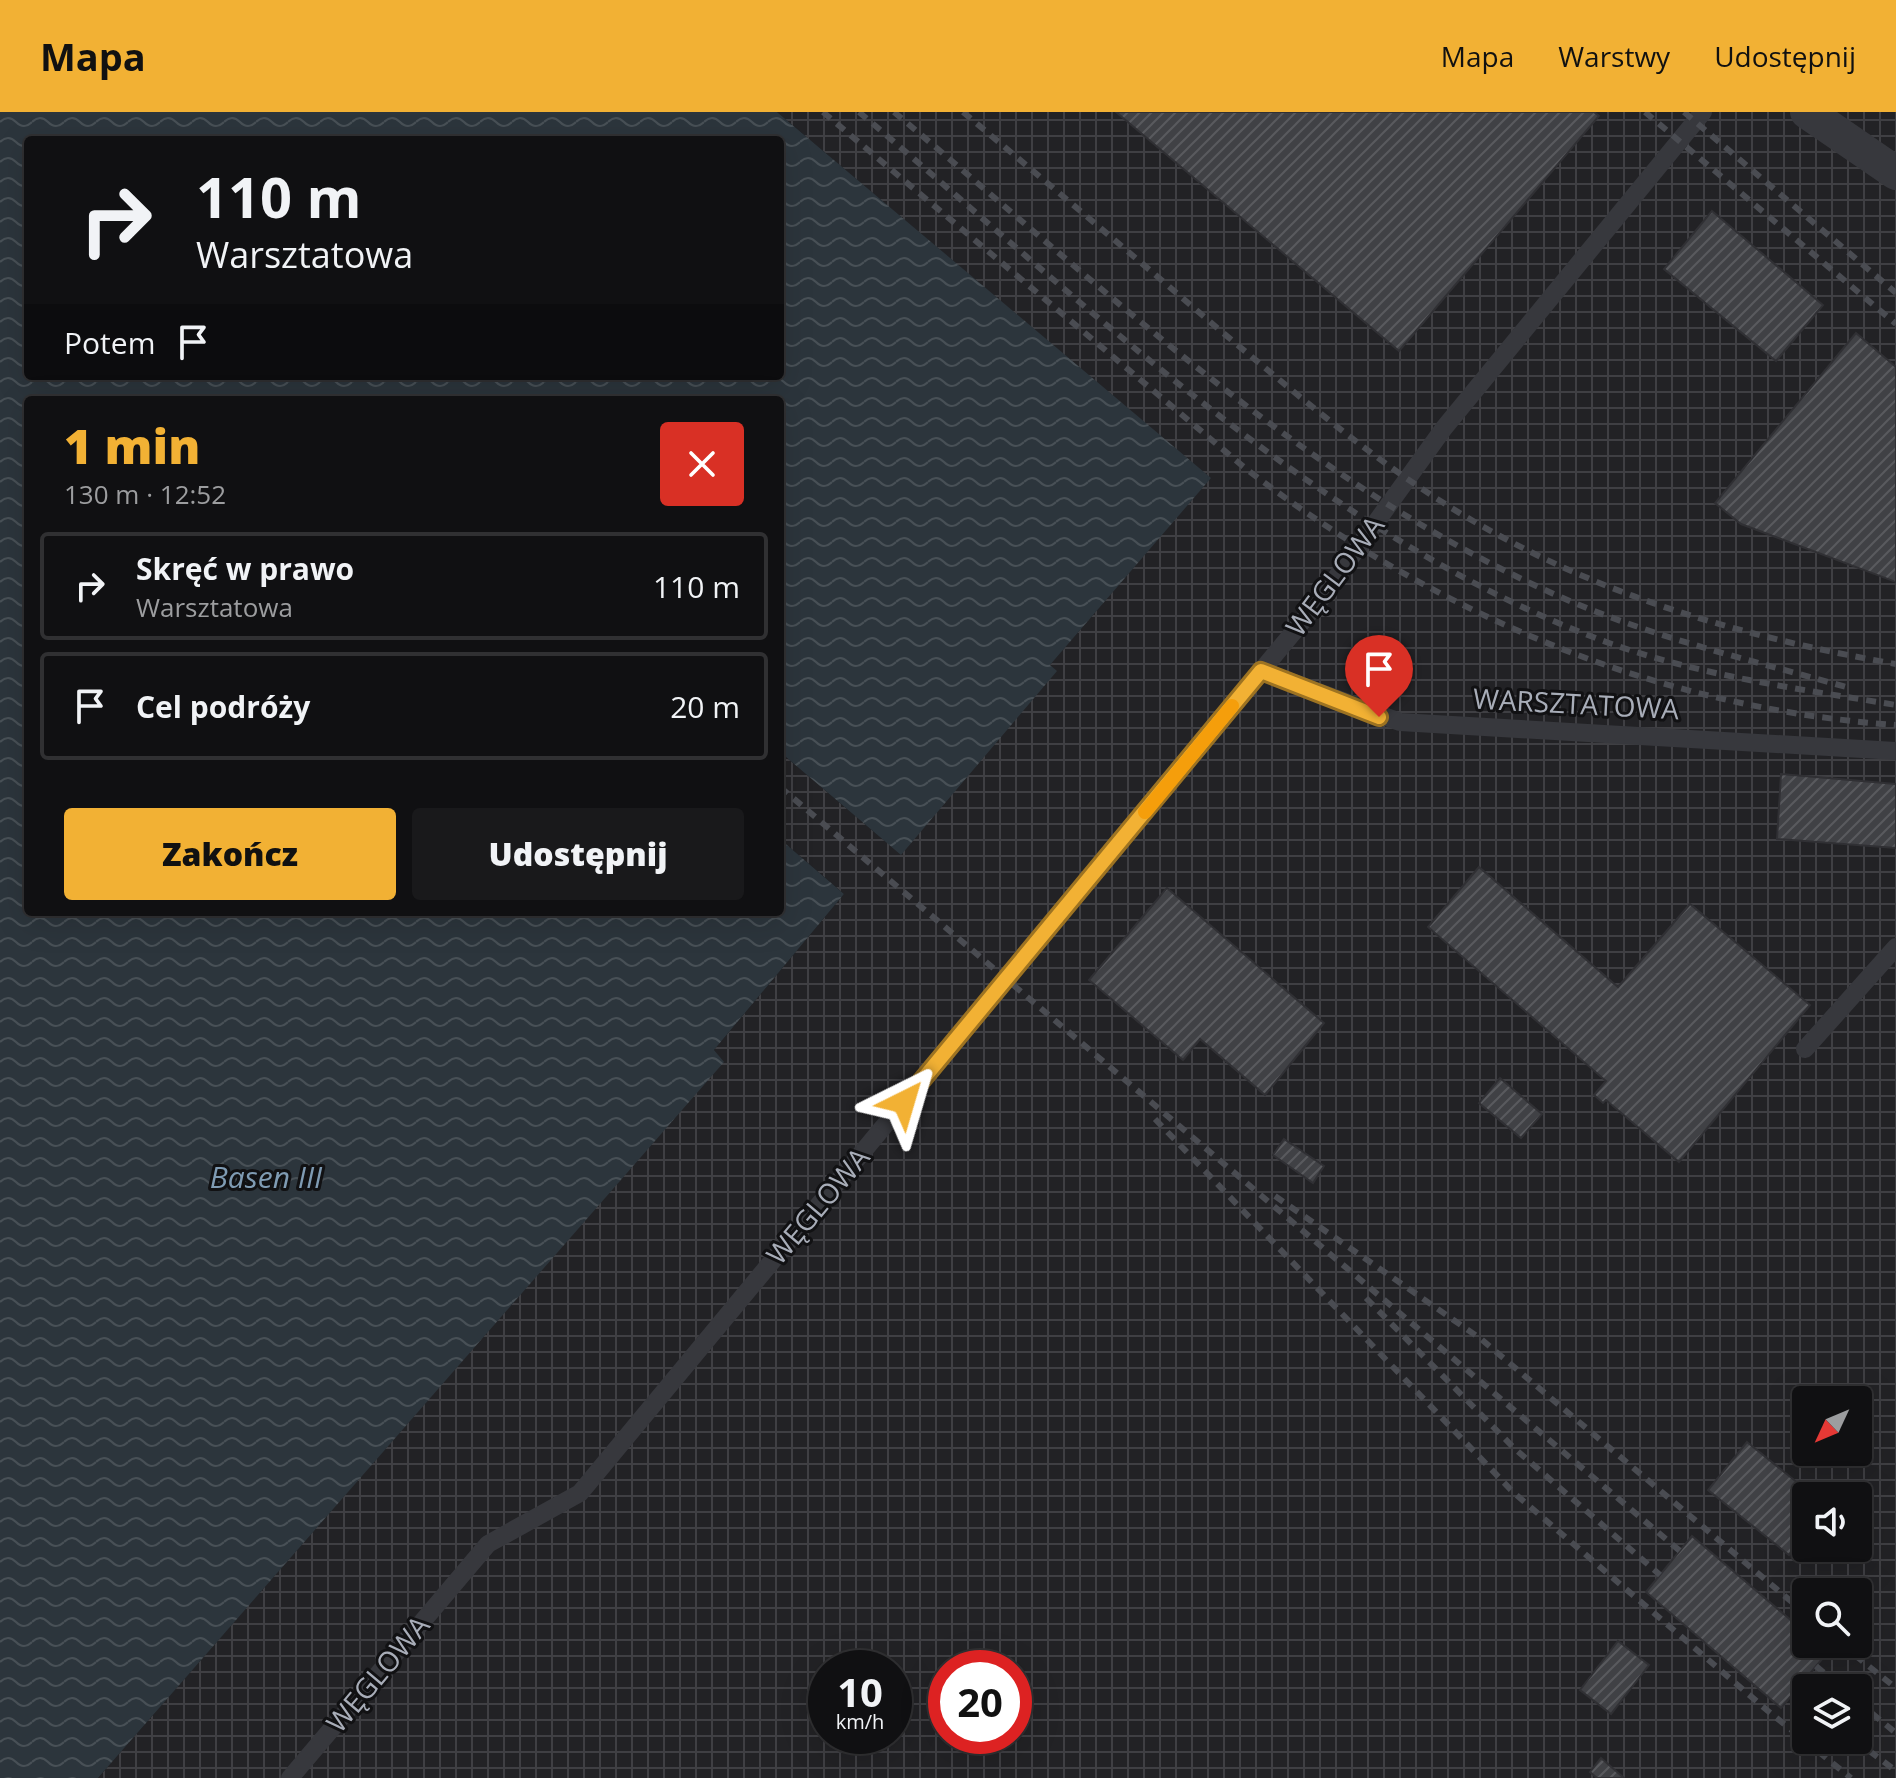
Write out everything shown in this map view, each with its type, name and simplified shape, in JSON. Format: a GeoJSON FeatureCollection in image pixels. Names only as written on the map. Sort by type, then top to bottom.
{"type":"FeatureCollection","features":[{"type":"Feature","properties":{"kind":"street"},"geometry":{"type":"LineString","coordinates":[[1807,112],[1896,173]]}},
{"type":"Feature","properties":{"kind":"lane","name":"WĘGLOWA"},"geometry":{"type":"LineString","coordinates":[[290,1778],[488,1544],[580,1493],[1320,600],[1444,428],[1703,112]]}},
{"type":"Feature","properties":{"kind":"lane","name":"WARSZTATOWA"},"geometry":{"type":"LineString","coordinates":[[1261,671],[1400,722],[1896,751]]}},
{"type":"Feature","properties":{"kind":"lane"},"geometry":{"type":"LineString","coordinates":[[1805,1049],[1896,947]]}},
{"type":"Feature","properties":{"kind":"shaded area"},"geometry":{"type":"Polygon","coordinates":[[[777,112],[1896,112],[1896,1778],[98,1778],[723,1062],[714,1050],[844,894],[784,842],[784,755],[887,843],[1056,671],[1050,665],[1210,478],[777,112]]]}},
{"type":"Feature","properties":{"kind":"water","name":"Basen III"},"geometry":{"type":"Polygon","coordinates":[[[0,112],[777,112],[1211,478],[1050,665],[1057,671],[901,855],[784,755],[784,396],[24,396],[24,916],[784,916],[784,842],[844,894],[714,1050],[724,1062],[98,1778],[0,1778],[0,112]]]}},
{"type":"Feature","properties":{"kind":"building"},"geometry":{"type":"Polygon","coordinates":[[[1116,112],[1594,112],[1599,116],[1399,351],[1116,112]]]}},
{"type":"Feature","properties":{"kind":"building"},"geometry":{"type":"Polygon","coordinates":[[[1712,211],[1823,305],[1776,361],[1664,269],[1712,211]]]}},
{"type":"Feature","properties":{"kind":"building"},"geometry":{"type":"Polygon","coordinates":[[[1856,333],[1896,367],[1896,582],[1741,524],[1715,503],[1856,333]]]}},
{"type":"Feature","properties":{"kind":"building"},"geometry":{"type":"Polygon","coordinates":[[[1781,774],[1896,784],[1896,848],[1777,839],[1781,774]]]}},
{"type":"Feature","properties":{"kind":"building"},"geometry":{"type":"Polygon","coordinates":[[[1479,867],[1618,987],[1690,904],[1810,1005],[1679,1162],[1606,1100],[1603,1103],[1594,1095],[1606,1081],[1428,927],[1479,867]]]}},
{"type":"Feature","properties":{"kind":"building"},"geometry":{"type":"Polygon","coordinates":[[[1167,888],[1324,1023],[1265,1095],[1200,1039],[1183,1060],[1089,980],[1167,888]]]}},
{"type":"Feature","properties":{"kind":"building"},"geometry":{"type":"Polygon","coordinates":[[[1500,1078],[1542,1114],[1521,1138],[1479,1103],[1500,1078]]]}},
{"type":"Feature","properties":{"kind":"building"},"geometry":{"type":"Polygon","coordinates":[[[1284,1139],[1324,1166],[1313,1183],[1273,1155],[1284,1139]]]}},
{"type":"Feature","properties":{"kind":"building"},"geometry":{"type":"Polygon","coordinates":[[[1747,1442],[1797,1482],[1792,1482],[1792,1551],[1789,1555],[1708,1490],[1747,1442]]]}},
{"type":"Feature","properties":{"kind":"building"},"geometry":{"type":"Polygon","coordinates":[[[1692,1536],[1792,1621],[1792,1658],[1823,1658],[1810,1674],[1792,1674],[1792,1695],[1781,1708],[1646,1592],[1692,1536]]]}},
{"type":"Feature","properties":{"kind":"building"},"geometry":{"type":"Polygon","coordinates":[[[1618,1641],[1649,1665],[1611,1714],[1580,1690],[1618,1641]]]}},
{"type":"Feature","properties":{"kind":"building"},"geometry":{"type":"Polygon","coordinates":[[[1601,1758],[1624,1778],[1597,1778],[1590,1772],[1601,1758]]]}},
{"type":"Feature","properties":{"kind":"railway"},"geometry":{"type":"LineString","coordinates":[[823,112],[1245,468],[1318,520],[1393,567],[1471,609],[1552,645],[1635,675],[1720,698],[1807,715],[1896,725]]}},
{"type":"Feature","properties":{"kind":"railway"},"geometry":{"type":"LineString","coordinates":[[859,112],[1121,337],[1213,411],[1307,480],[1404,544],[1505,598],[1609,643],[1715,673],[1896,705]]}},
{"type":"Feature","properties":{"kind":"railway"},"geometry":{"type":"LineString","coordinates":[[894,112],[1212,379],[1295,442],[1381,500],[1470,552],[1597,612],[1703,647],[1846,687]]}},
{"type":"Feature","properties":{"kind":"railway"},"geometry":{"type":"LineString","coordinates":[[963,112],[1322,415],[1390,467],[1462,514],[1547,560],[1643,600],[1743,631],[1896,664]]}},
{"type":"Feature","properties":{"kind":"railway"},"geometry":{"type":"LineString","coordinates":[[1645,112],[1896,324]]}},
{"type":"Feature","properties":{"kind":"railway"},"geometry":{"type":"LineString","coordinates":[[1684,112],[1896,293]]}},
{"type":"Feature","properties":{"kind":"railway"},"geometry":{"type":"LineString","coordinates":[[784,790],[1680,1551]]}},
{"type":"Feature","properties":{"kind":"railway"},"geometry":{"type":"LineString","coordinates":[[1155,1119],[1514,1493],[1768,1711],[1851,1778]]}},
{"type":"Feature","properties":{"kind":"railway"},"geometry":{"type":"LineString","coordinates":[[1275,1196],[1481,1339],[1792,1602]]}},
{"type":"Feature","properties":{"kind":"railway"},"geometry":{"type":"LineString","coordinates":[[1366,1298],[1514,1448],[1660,1575]]}},
{"type":"Feature","properties":{"kind":"railway"},"geometry":{"type":"LineString","coordinates":[[1858,1658],[1896,1688]]}},
{"type":"Feature","properties":{"kind":"railway"},"geometry":{"type":"LineString","coordinates":[[1816,1666],[1825,1674]]}},
{"type":"Feature","properties":{"kind":"railway"},"geometry":{"type":"LineString","coordinates":[[1872,1713],[1896,1733]]}},
{"type":"Feature","properties":{"kind":"railway"},"geometry":{"type":"LineString","coordinates":[[1872,1753],[1896,1771]]}},
{"type":"Feature","properties":{"kind":"slow traffic"},"geometry":{"type":"LineString","coordinates":[[1145,812],[1232,706]]}},
{"type":"Feature","properties":{"kind":"route"},"geometry":{"type":"LineString","coordinates":[[904,1102],[1261,671],[1379,717]]}}]}
